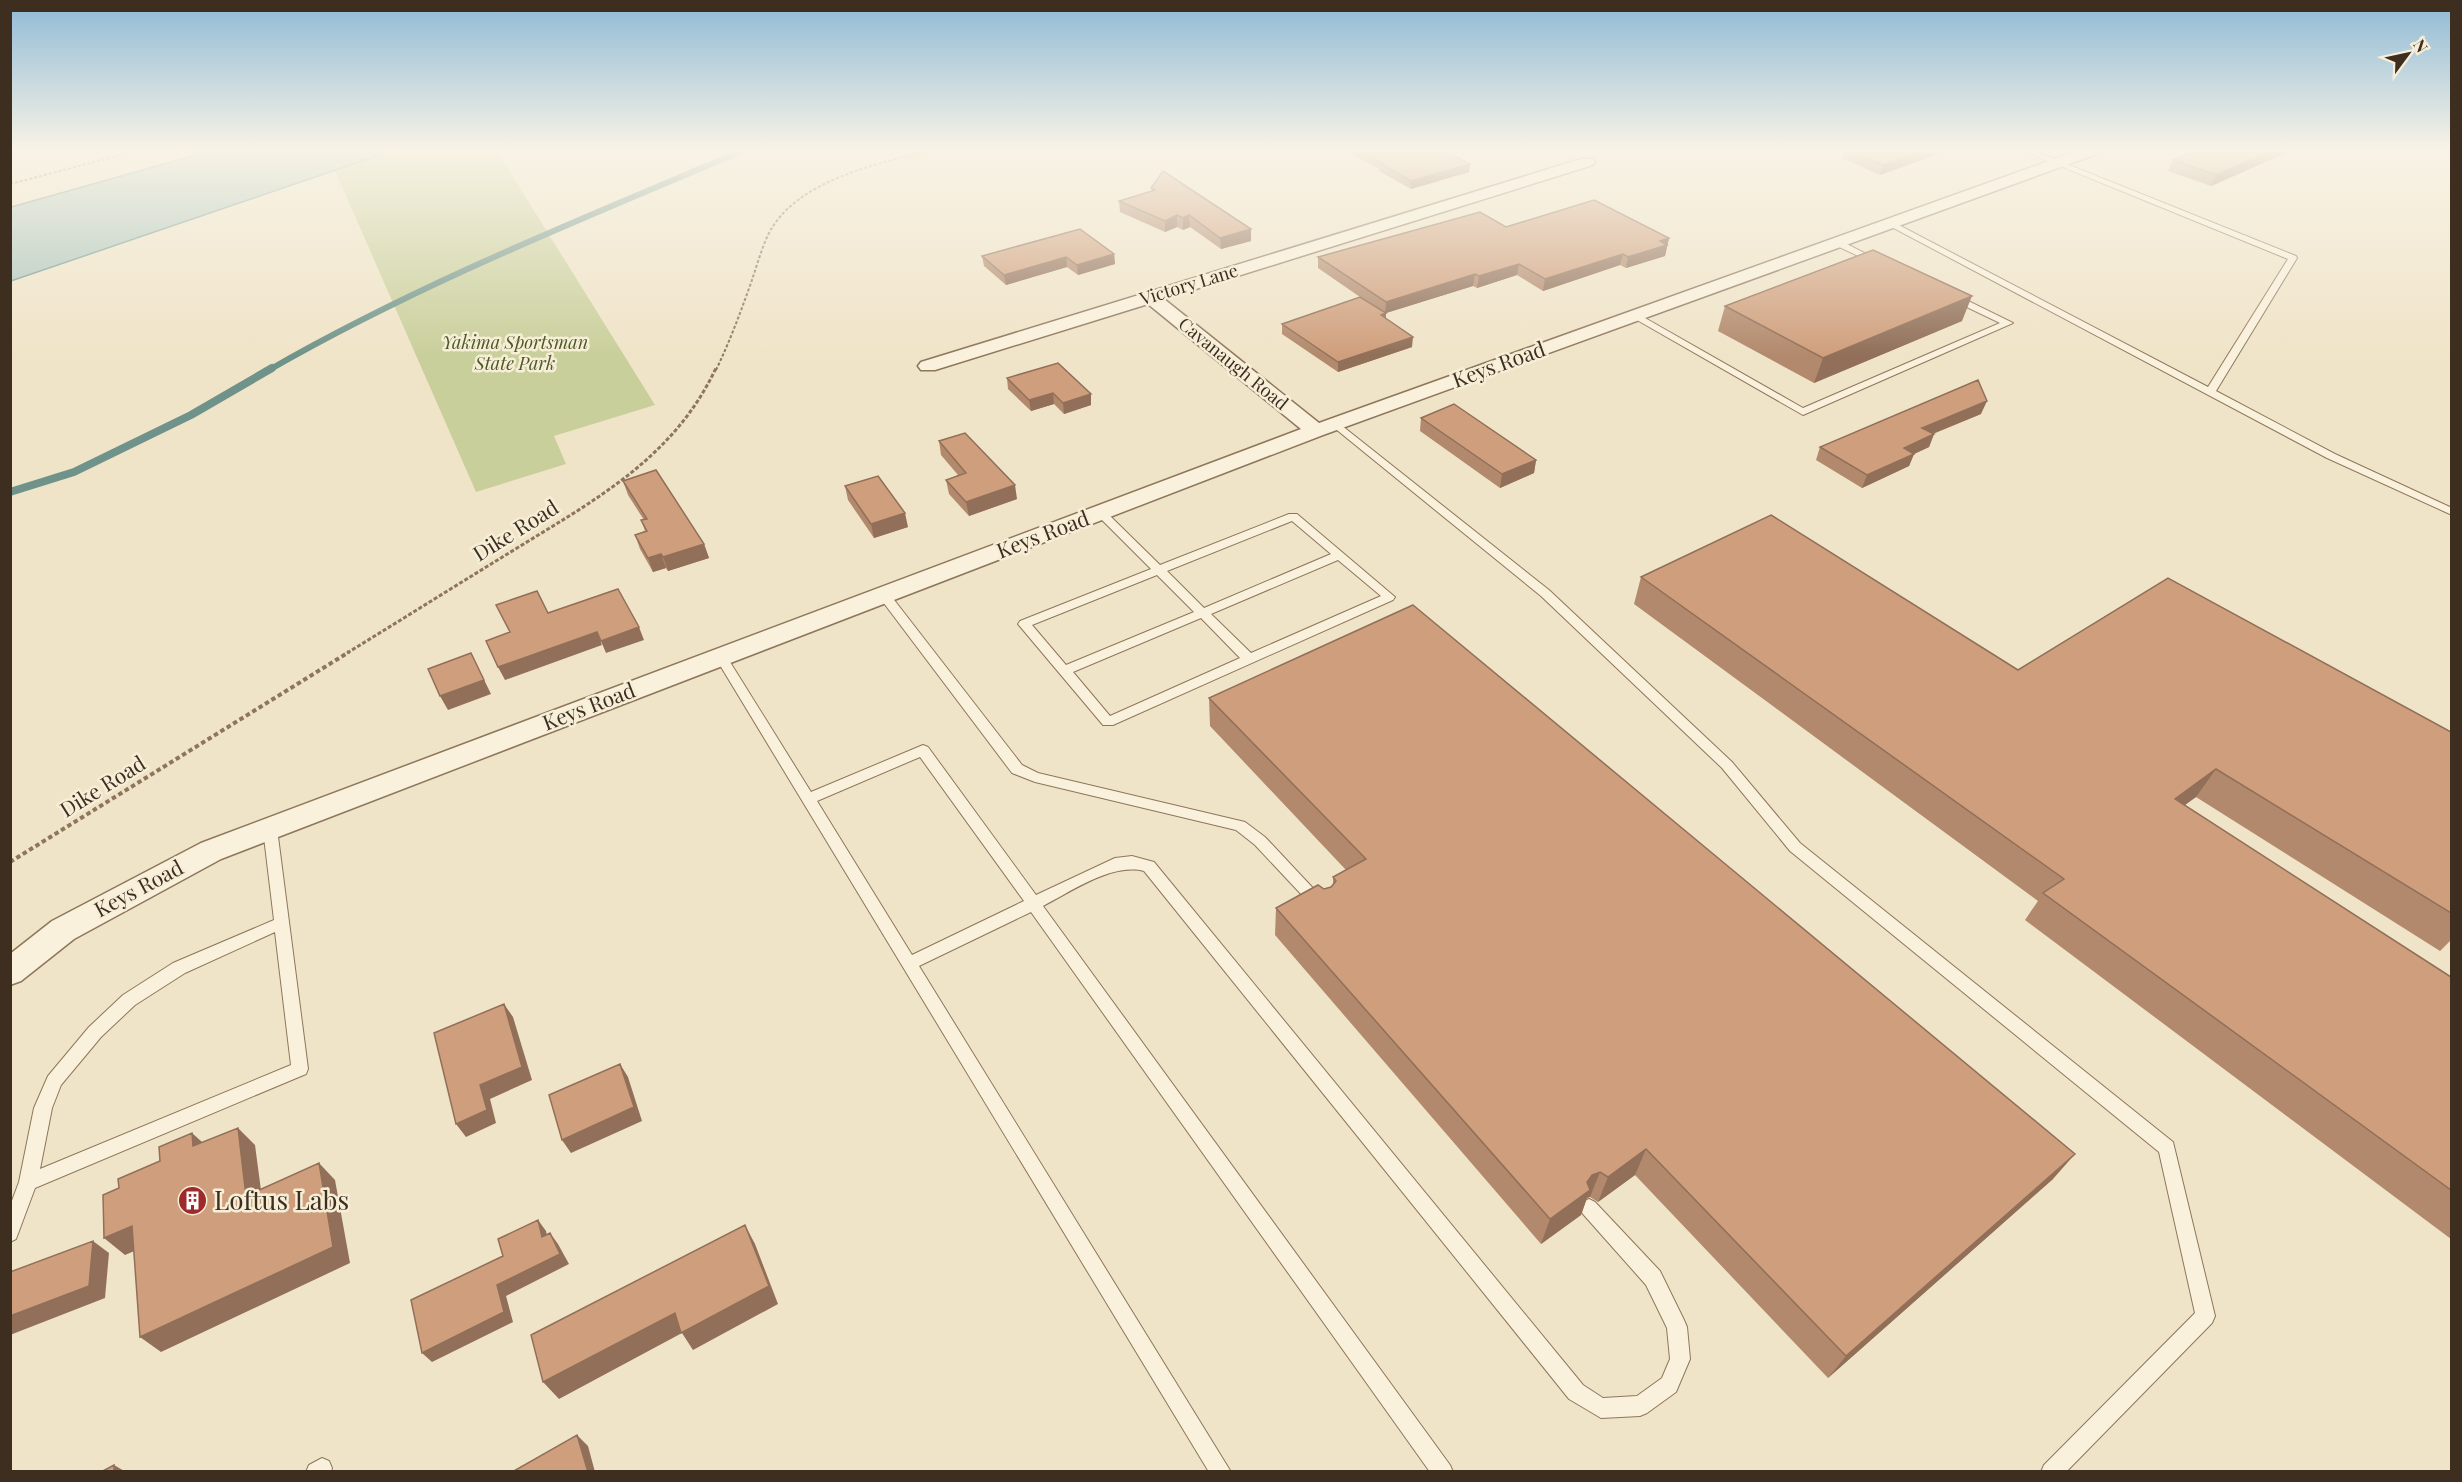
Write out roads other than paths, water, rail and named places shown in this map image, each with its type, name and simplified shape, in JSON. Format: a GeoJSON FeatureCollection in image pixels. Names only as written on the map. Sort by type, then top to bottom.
{"type":"FeatureCollection","features":[{"type":"Feature","properties":{"kind":"street","name":"Victory Lane"},"geometry":{"type":"LineString","coordinates":[[928,366],[1409,217]]}},
{"type":"Feature","properties":{"kind":"street","name":"Keys Road"},"geometry":{"type":"LineString","coordinates":[[10,972],[63,930],[210,851],[1326,428],[1909,217]]}},
{"type":"Feature","properties":{"kind":"street","name":"Cavanaugh Road"},"geometry":{"type":"LineString","coordinates":[[1151,297],[1326,428]]}},
{"type":"Feature","properties":{"kind":"lane"},"geometry":{"type":"LineString","coordinates":[[2193,217],[2294,258],[2210,393]]}},
{"type":"Feature","properties":{"kind":"lane"},"geometry":{"type":"LineString","coordinates":[[1890,224],[2331,456],[2451,512]]}},
{"type":"Feature","properties":{"kind":"lane"},"geometry":{"type":"LineString","coordinates":[[1838,243],[1891,268]]}},
{"type":"Feature","properties":{"kind":"lane"},"geometry":{"type":"LineString","coordinates":[[1635,316],[1803,412],[2008,323],[1944,293]]}},
{"type":"Feature","properties":{"kind":"lane"},"geometry":{"type":"LineString","coordinates":[[1326,428],[1545,594],[1727,765],[1795,847],[2167,1148],[2205,1316],[2051,1472]]}},
{"type":"Feature","properties":{"kind":"lane"},"geometry":{"type":"LineString","coordinates":[[1101,513],[1249,659]]}},
{"type":"Feature","properties":{"kind":"lane"},"geometry":{"type":"LineString","coordinates":[[1293,516],[1340,555],[1389,597],[1108,722],[1024,624],[1293,516]]}},
{"type":"Feature","properties":{"kind":"lane"},"geometry":{"type":"LineString","coordinates":[[1064,671],[1340,555]]}},
{"type":"Feature","properties":{"kind":"lane"},"geometry":{"type":"LineString","coordinates":[[884,595],[1017,769],[1035,777],[1240,826],[1260,841],[1323,908]]}},
{"type":"Feature","properties":{"kind":"lane"},"geometry":{"type":"LineString","coordinates":[[721,657],[1221,1472]]}},
{"type":"Feature","properties":{"kind":"lane"},"geometry":{"type":"LineString","coordinates":[[808,800],[923,750],[1443,1472]]}},
{"type":"Feature","properties":{"kind":"lane"},"geometry":{"type":"LineString","coordinates":[[28,1182],[300,1070],[270,829]]}},
{"type":"Feature","properties":{"kind":"lane"},"geometry":{"type":"LineString","coordinates":[[909,964],[1115,864],[1132,862],[1149,866],[1576,1392],[1600,1408],[1640,1406],[1669,1385],[1680,1359],[1677,1328],[1653,1278],[1590,1208]]}},
{"type":"Feature","properties":{"kind":"lane"},"geometry":{"type":"LineString","coordinates":[[10,1233],[28,1182],[43,1108],[54,1082],[95,1032],[129,1000],[179,968],[281,923]]}},
{"type":"Feature","properties":{"kind":"water"},"geometry":{"type":"Polygon","coordinates":[[[11,217],[198,217],[11,281],[11,217]]]}},
{"type":"Feature","properties":{"kind":"waterway"},"geometry":{"type":"LineString","coordinates":[[269,370],[445,279],[585,217]]}},
{"type":"Feature","properties":{"kind":"waterway"},"geometry":{"type":"LineString","coordinates":[[10,492],[74,472],[191,415],[272,368]]}},
{"type":"Feature","properties":{"kind":"place","name":"Loftus Labs"},"geometry":{"type":"Point","coordinates":[193,1201]}},
{"type":"Feature","properties":{"kind":"park label","name":"Yakima Sportsman State Park"},"geometry":{"type":"Point","coordinates":[515,353]}}]}
